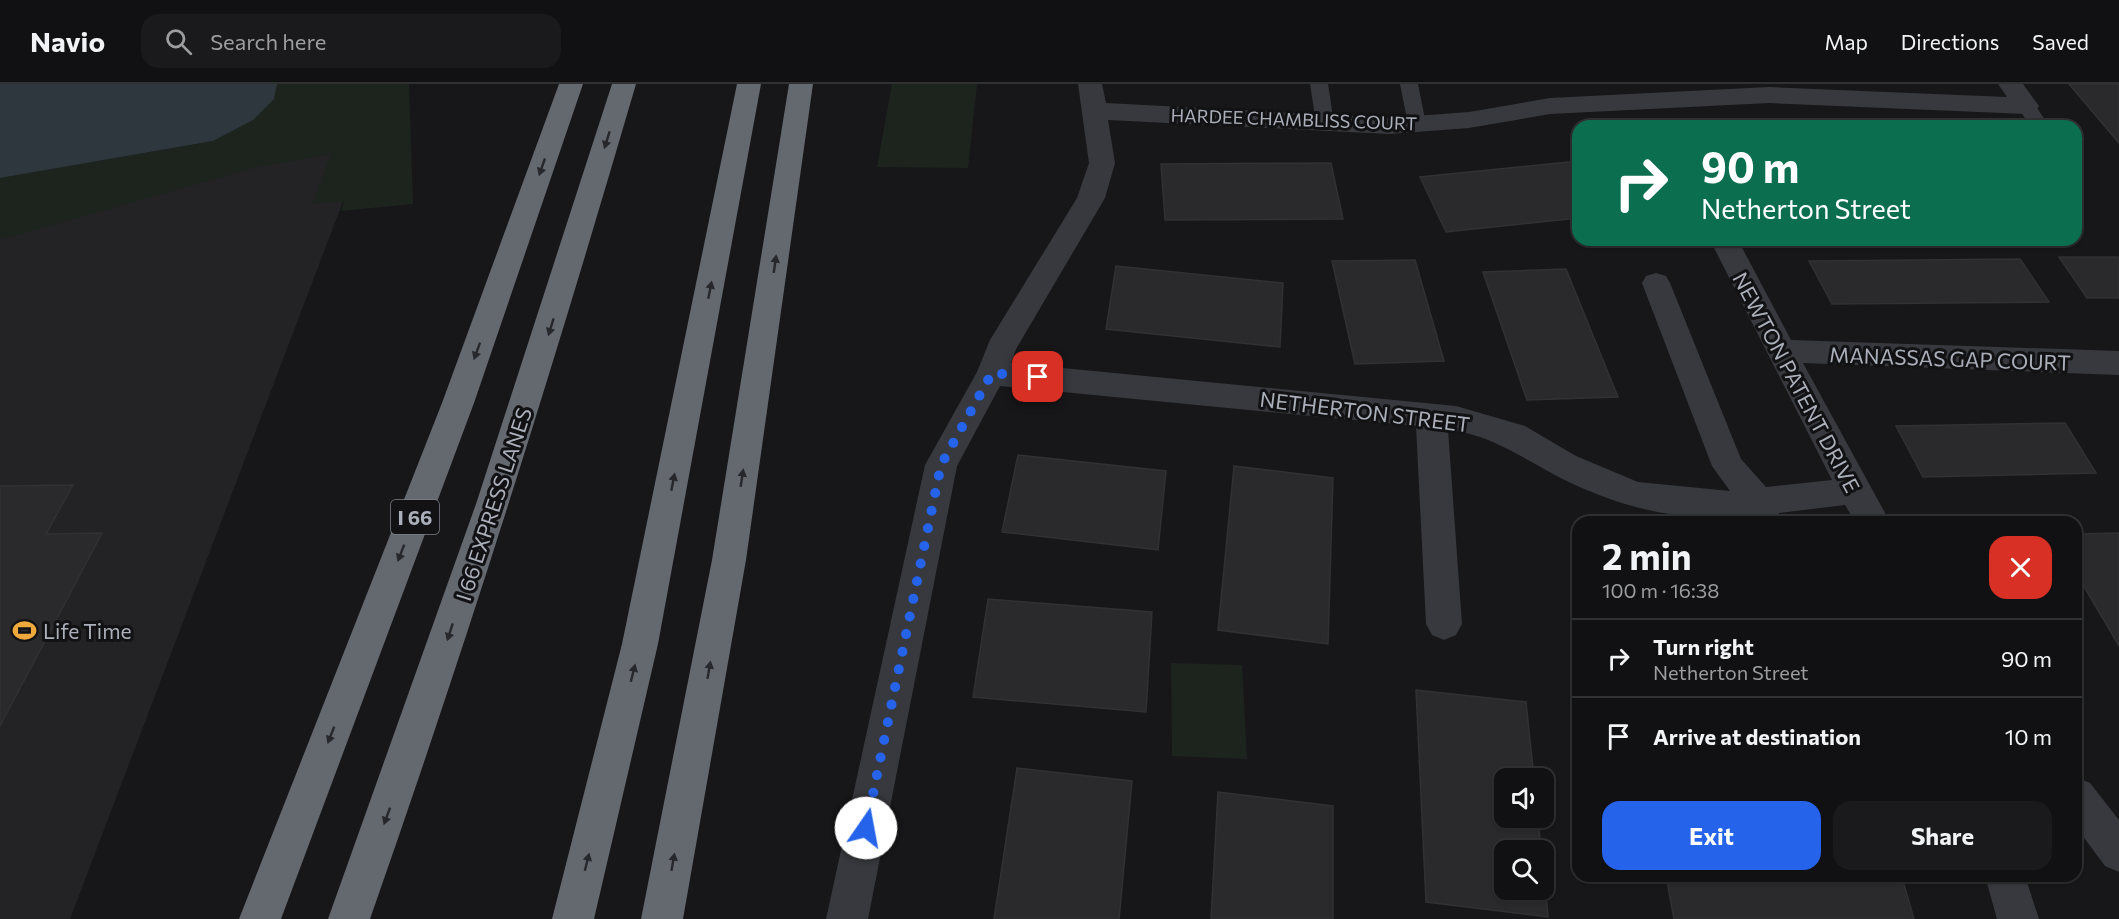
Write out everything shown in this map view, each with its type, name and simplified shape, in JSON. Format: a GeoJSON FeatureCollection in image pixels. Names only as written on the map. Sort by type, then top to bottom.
{"type":"FeatureCollection","features":[{"type":"Feature","properties":{"kind":"highway","name":"I 66 EXPRESS LANES"},"geometry":{"type":"LineString","coordinates":[[349,919],[409,754],[536,374],[624,84]]}},
{"type":"Feature","properties":{"kind":"highway"},"geometry":{"type":"LineString","coordinates":[[573,919],[640,644],[748,84]]}},
{"type":"Feature","properties":{"kind":"highway"},"geometry":{"type":"LineString","coordinates":[[662,919],[729,560],[801,84]]}},
{"type":"Feature","properties":{"kind":"highway","name":"I 66"},"geometry":{"type":"LineString","coordinates":[[260,919],[458,403],[566,93]]}},
{"type":"Feature","properties":{"kind":"street"},"geometry":{"type":"LineString","coordinates":[[1769,95],[1798,84]]}},
{"type":"Feature","properties":{"kind":"street"},"geometry":{"type":"LineString","coordinates":[[2010,84],[2033,116]]}},
{"type":"Feature","properties":{"kind":"street","name":"HARDEE CHAMBLISS COURT"},"geometry":{"type":"LineString","coordinates":[[1093,98],[1325,123],[1389,126],[1469,120],[1550,106],[1667,92],[1769,95]]}},
{"type":"Feature","properties":{"kind":"street"},"geometry":{"type":"LineString","coordinates":[[1667,92],[1678,120]]}},
{"type":"Feature","properties":{"kind":"street"},"geometry":{"type":"LineString","coordinates":[[1769,95],[2033,116]]}},
{"type":"Feature","properties":{"kind":"street"},"geometry":{"type":"LineString","coordinates":[[847,919],[941,465],[992,373],[1001,348],[1091,198],[1102,163],[1093,98]]}},
{"type":"Feature","properties":{"kind":"street","name":"NEWTON PATENT DRIVE"},"geometry":{"type":"LineString","coordinates":[[1727,246],[1854,491],[1869,516]]}},
{"type":"Feature","properties":{"kind":"street"},"geometry":{"type":"LineString","coordinates":[[1656,284],[1728,466],[1763,512]]}},
{"type":"Feature","properties":{"kind":"street","name":"MANASSAS GAP COURT"},"geometry":{"type":"LineString","coordinates":[[1782,351],[2111,363]]}},
{"type":"Feature","properties":{"kind":"street"},"geometry":{"type":"LineString","coordinates":[[2111,363],[2119,389]]}},
{"type":"Feature","properties":{"kind":"street","name":"NETHERTON STREET"},"geometry":{"type":"LineString","coordinates":[[992,373],[1456,418],[1514,435],[1565,465],[1635,495],[1725,505],[1763,512],[1854,491]]}},
{"type":"Feature","properties":{"kind":"street"},"geometry":{"type":"LineString","coordinates":[[1431,415],[1444,624]]}},
{"type":"Feature","properties":{"kind":"street"},"geometry":{"type":"LineString","coordinates":[[2082,804],[2119,852]]}},
{"type":"Feature","properties":{"kind":"street"},"geometry":{"type":"LineString","coordinates":[[2007,882],[2018,919]]}},
{"type":"Feature","properties":{"kind":"lane"},"geometry":{"type":"LineString","coordinates":[[1318,84],[1325,123]]}},
{"type":"Feature","properties":{"kind":"lane"},"geometry":{"type":"LineString","coordinates":[[1409,84],[1417,124]]}},
{"type":"Feature","properties":{"kind":"shaded area"},"geometry":{"type":"Polygon","coordinates":[[[0,84],[277,84],[274,99],[253,120],[213,141],[0,178],[0,84]]]}},
{"type":"Feature","properties":{"kind":"shaded area"},"geometry":{"type":"Polygon","coordinates":[[[277,84],[409,84],[413,204],[341,211],[344,201],[312,204],[331,154],[254,168],[0,240],[0,178],[213,141],[274,99],[277,84]]]}},
{"type":"Feature","properties":{"kind":"shaded area"},"geometry":{"type":"Polygon","coordinates":[[[892,84],[977,84],[968,168],[877,167],[892,84]]]}},
{"type":"Feature","properties":{"kind":"shaded area"},"geometry":{"type":"Polygon","coordinates":[[[385,124],[363,149],[70,919],[0,919],[0,234],[385,124]]]}},
{"type":"Feature","properties":{"kind":"shaded area"},"geometry":{"type":"Polygon","coordinates":[[[1171,663],[1242,665],[1247,759],[1172,756],[1171,663]]]}},
{"type":"Feature","properties":{"kind":"building"},"geometry":{"type":"Polygon","coordinates":[[[2069,84],[2119,84],[2119,143],[2069,84]]]}},
{"type":"Feature","properties":{"kind":"building"},"geometry":{"type":"Polygon","coordinates":[[[1572,162],[1572,219],[1446,232],[1420,177],[1572,162]]]}},
{"type":"Feature","properties":{"kind":"building"},"geometry":{"type":"Polygon","coordinates":[[[1331,163],[1343,219],[1165,220],[1161,164],[1331,163]]]}},
{"type":"Feature","properties":{"kind":"building"},"geometry":{"type":"Polygon","coordinates":[[[2059,257],[2119,257],[2119,298],[2087,298],[2059,257]]]}},
{"type":"Feature","properties":{"kind":"building"},"geometry":{"type":"Polygon","coordinates":[[[2020,259],[2049,302],[1832,304],[1809,261],[2020,259]]]}},
{"type":"Feature","properties":{"kind":"building"},"geometry":{"type":"Polygon","coordinates":[[[1415,260],[1444,361],[1355,364],[1332,261],[1415,260]]]}},
{"type":"Feature","properties":{"kind":"building"},"geometry":{"type":"Polygon","coordinates":[[[1116,266],[1283,283],[1280,347],[1106,329],[1116,266]]]}},
{"type":"Feature","properties":{"kind":"building"},"geometry":{"type":"Polygon","coordinates":[[[1566,269],[1618,397],[1527,400],[1483,272],[1566,269]]]}},
{"type":"Feature","properties":{"kind":"building"},"geometry":{"type":"Polygon","coordinates":[[[2065,423],[2096,473],[1923,477],[1896,426],[2065,423]]]}},
{"type":"Feature","properties":{"kind":"building"},"geometry":{"type":"Polygon","coordinates":[[[1018,455],[1166,471],[1158,550],[1002,532],[1018,455]]]}},
{"type":"Feature","properties":{"kind":"building"},"geometry":{"type":"Polygon","coordinates":[[[1234,466],[1333,478],[1328,644],[1218,630],[1234,466]]]}},
{"type":"Feature","properties":{"kind":"building","name":"Life Time"},"geometry":{"type":"Polygon","coordinates":[[[73,485],[46,534],[102,533],[0,726],[0,486],[73,485]]]}},
{"type":"Feature","properties":{"kind":"building"},"geometry":{"type":"Polygon","coordinates":[[[2119,533],[2119,646],[2082,583],[2082,534],[2119,533]]]}},
{"type":"Feature","properties":{"kind":"building"},"geometry":{"type":"Polygon","coordinates":[[[988,599],[1152,612],[1146,712],[973,697],[988,599]]]}},
{"type":"Feature","properties":{"kind":"building"},"geometry":{"type":"Polygon","coordinates":[[[1416,690],[1526,702],[1533,768],[1494,768],[1494,828],[1539,828],[1540,840],[1494,840],[1494,900],[1546,900],[1548,917],[1426,902],[1416,690]]]}},
{"type":"Feature","properties":{"kind":"building"},"geometry":{"type":"Polygon","coordinates":[[[1017,768],[1132,781],[1119,919],[994,919],[1017,768]]]}},
{"type":"Feature","properties":{"kind":"building"},"geometry":{"type":"Polygon","coordinates":[[[1218,792],[1333,806],[1333,919],[1211,919],[1218,792]]]}},
{"type":"Feature","properties":{"kind":"building"},"geometry":{"type":"Polygon","coordinates":[[[1667,882],[1903,882],[1914,919],[1674,919],[1667,882]]]}},
{"type":"Feature","properties":{"kind":"place","name":"Life Time"},"geometry":{"type":"Point","coordinates":[25,630]}},
{"type":"Feature","properties":{"kind":"route"},"geometry":{"type":"LineString","coordinates":[[866,828],[941,465],[992,373],[1038,377]]}}]}
